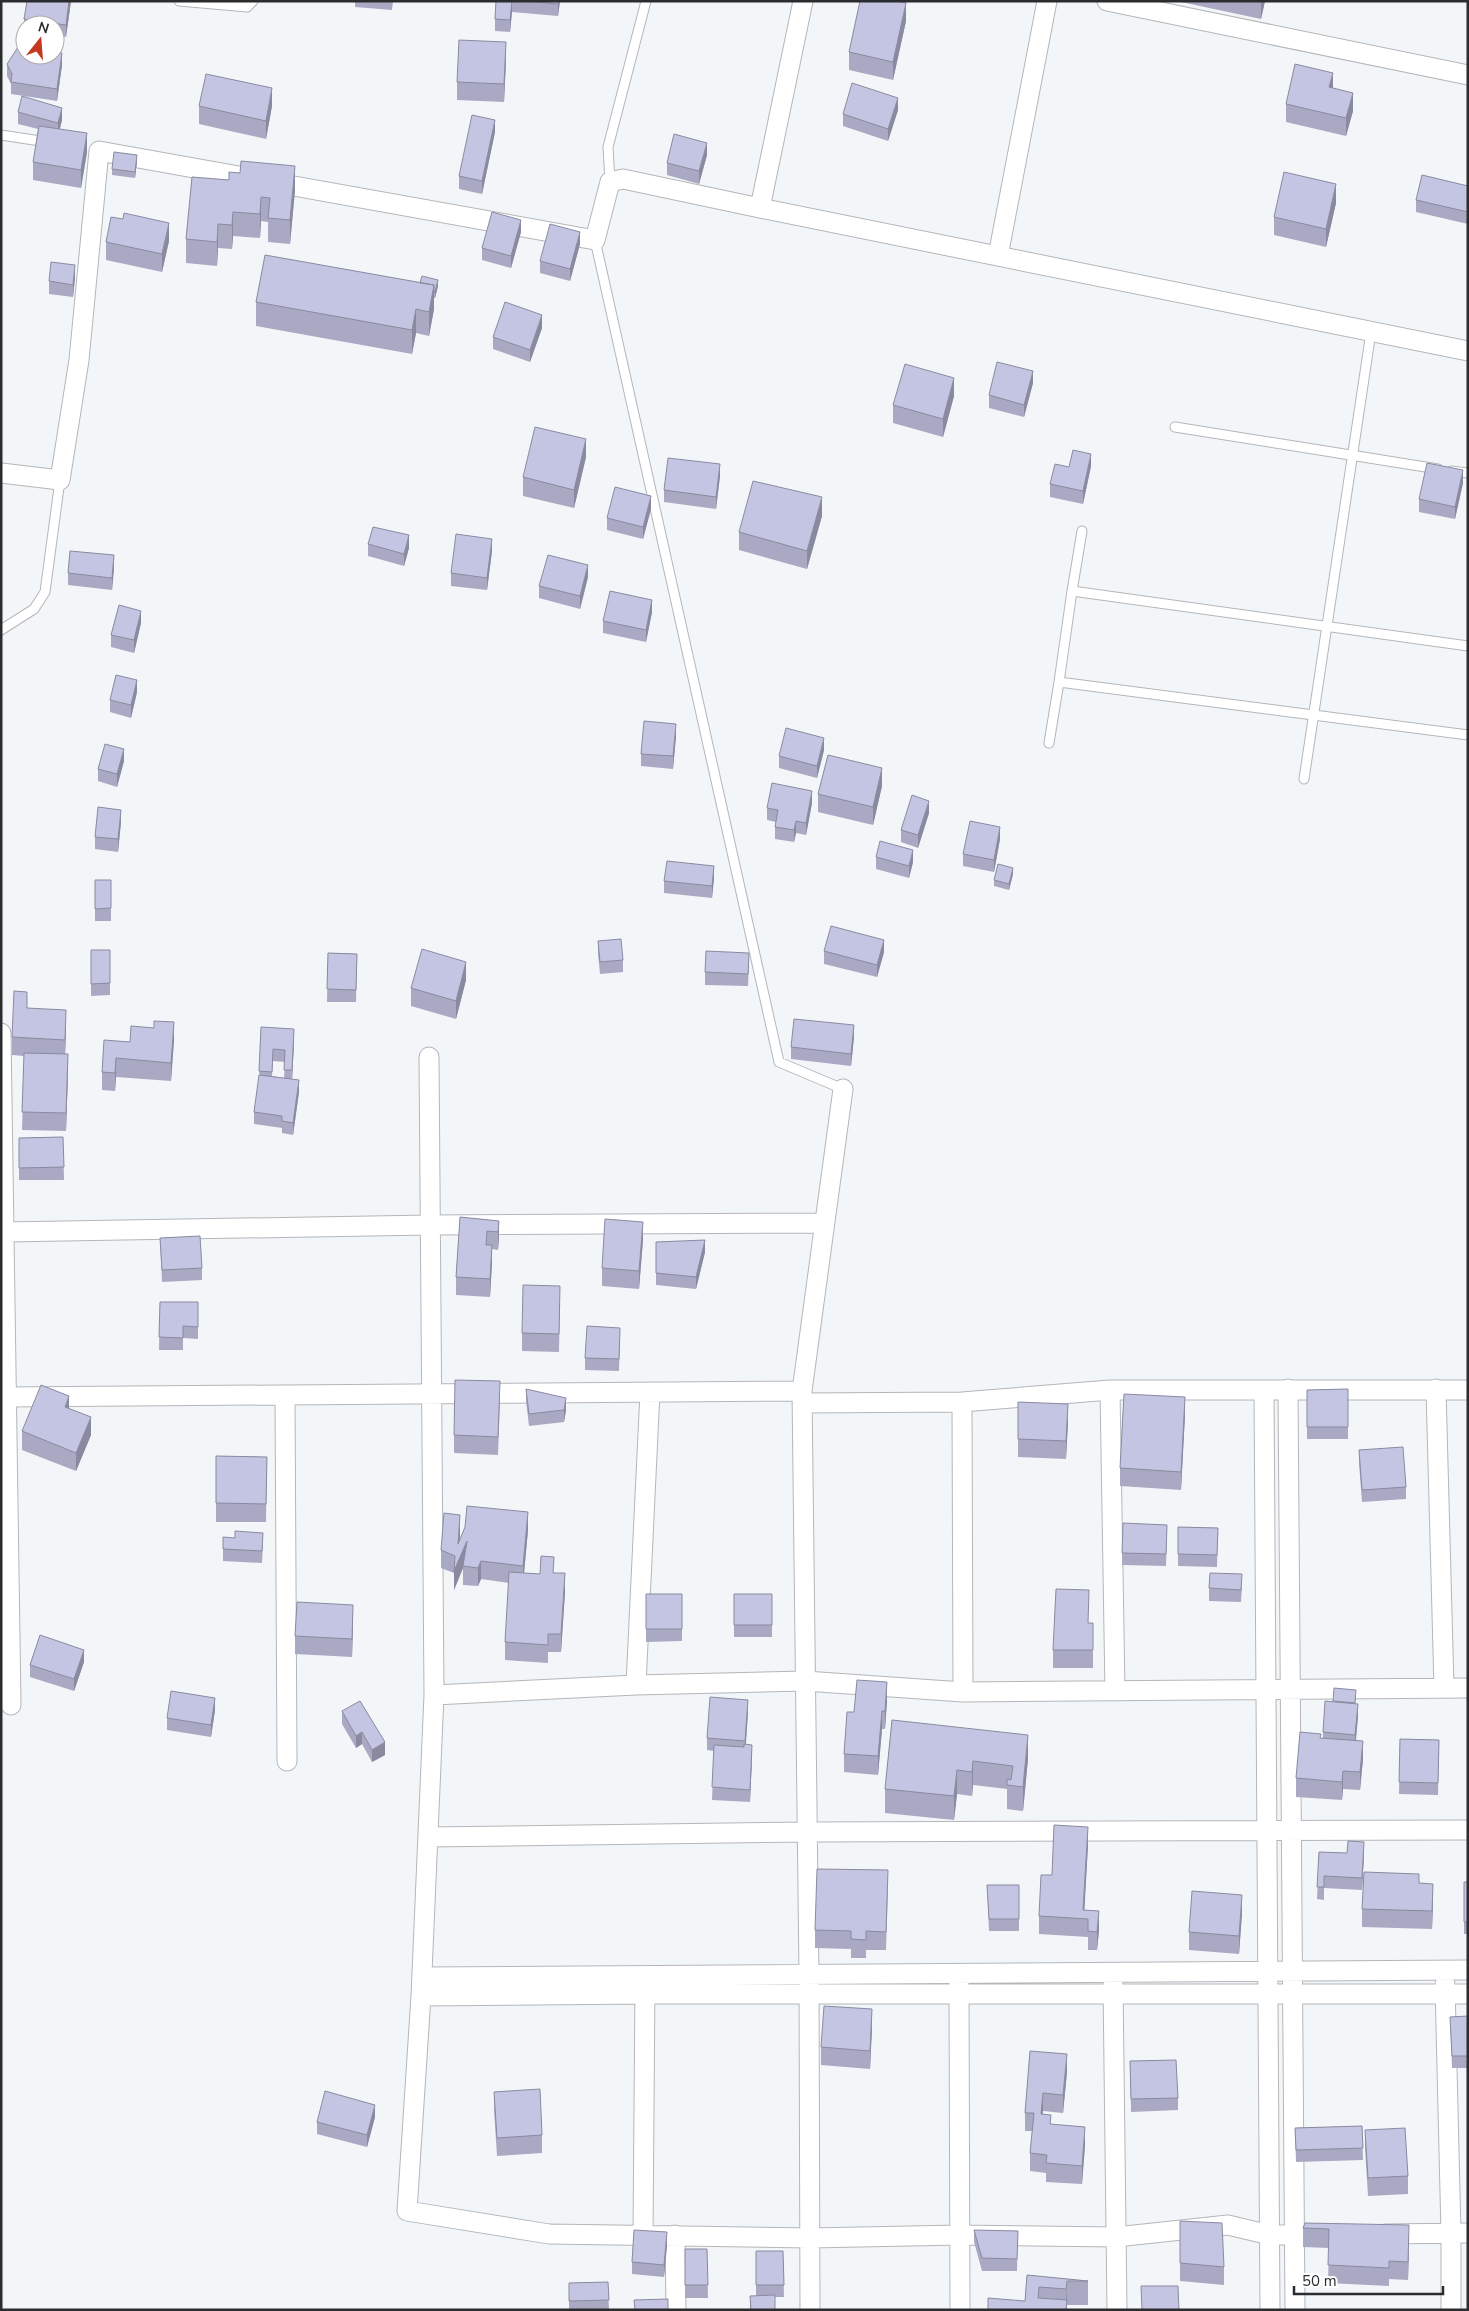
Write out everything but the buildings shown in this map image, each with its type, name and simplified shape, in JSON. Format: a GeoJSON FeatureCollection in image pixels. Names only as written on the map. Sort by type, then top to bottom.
{"type":"FeatureCollection","features":[{"type":"Feature","properties":{"kind":"street"},"geometry":{"type":"LineString","coordinates":[[760,208],[803,1]]}},
{"type":"Feature","properties":{"kind":"street"},"geometry":{"type":"LineString","coordinates":[[998,256],[1047,1]]}},
{"type":"Feature","properties":{"kind":"street"},"geometry":{"type":"LineString","coordinates":[[1107,1],[1468,75]]}},
{"type":"Feature","properties":{"kind":"street"},"geometry":{"type":"LineString","coordinates":[[1,473],[60,480],[79,360],[94,151],[595,240],[610,182],[623,179],[1468,351]]}},
{"type":"Feature","properties":{"kind":"street"},"geometry":{"type":"LineString","coordinates":[[1,1033],[11,1705]]}},
{"type":"Feature","properties":{"kind":"street"},"geometry":{"type":"LineString","coordinates":[[429,1057],[434,1696],[422,1977],[408,2211],[548,2234],[810,2238],[960,2236],[1116,2237],[1228,2225],[1270,2235],[1344,2235]]}},
{"type":"Feature","properties":{"kind":"street"},"geometry":{"type":"LineString","coordinates":[[810,2310],[808,1832],[802,1397],[843,1089]]}},
{"type":"Feature","properties":{"kind":"street"},"geometry":{"type":"LineString","coordinates":[[4,1232],[430,1225],[825,1223]]}},
{"type":"Feature","properties":{"kind":"street"},"geometry":{"type":"LineString","coordinates":[[1288,1389],[1295,2310]]}},
{"type":"Feature","properties":{"kind":"street"},"geometry":{"type":"LineString","coordinates":[[6,1397],[650,1392],[962,1402],[1110,1390],[1468,1390]]}},
{"type":"Feature","properties":{"kind":"street"},"geometry":{"type":"LineString","coordinates":[[1110,1390],[1115,1690]]}},
{"type":"Feature","properties":{"kind":"street"},"geometry":{"type":"LineString","coordinates":[[1264,1390],[1270,2310]]}},
{"type":"Feature","properties":{"kind":"street"},"geometry":{"type":"LineString","coordinates":[[1436,1390],[1444,1688]]}},
{"type":"Feature","properties":{"kind":"street"},"geometry":{"type":"LineString","coordinates":[[636,1685],[650,1392]]}},
{"type":"Feature","properties":{"kind":"street"},"geometry":{"type":"LineString","coordinates":[[285,1395],[287,1761]]}},
{"type":"Feature","properties":{"kind":"street"},"geometry":{"type":"LineString","coordinates":[[962,1402],[963,1692]]}},
{"type":"Feature","properties":{"kind":"street"},"geometry":{"type":"LineString","coordinates":[[434,1696],[636,1685],[805,1681],[963,1692],[1468,1688]]}},
{"type":"Feature","properties":{"kind":"street"},"geometry":{"type":"LineString","coordinates":[[428,1837],[808,1832],[1468,1830]]}},
{"type":"Feature","properties":{"kind":"street"},"geometry":{"type":"LineString","coordinates":[[421,1996],[809,1974],[1468,1970]]}},
{"type":"Feature","properties":{"kind":"street"},"geometry":{"type":"LineString","coordinates":[[1444,1971],[1460,2234],[1451,2310]]}},
{"type":"Feature","properties":{"kind":"street"},"geometry":{"type":"LineString","coordinates":[[1113,1972],[1117,2310]]}},
{"type":"Feature","properties":{"kind":"street"},"geometry":{"type":"LineString","coordinates":[[959,1973],[960,2310]]}},
{"type":"Feature","properties":{"kind":"street"},"geometry":{"type":"LineString","coordinates":[[422,1977],[645,1984],[809,1995],[1294,1996],[1468,1994]]}},
{"type":"Feature","properties":{"kind":"street"},"geometry":{"type":"LineString","coordinates":[[643,2236],[645,1984]]}},
{"type":"Feature","properties":{"kind":"street"},"geometry":{"type":"LineString","coordinates":[[1363,2234],[1460,2234]]}},
{"type":"Feature","properties":{"kind":"street"},"geometry":{"type":"LineString","coordinates":[[675,2235],[676,2310]]}},
{"type":"Feature","properties":{"kind":"lane"},"geometry":{"type":"LineString","coordinates":[[179,1],[247,7],[253,1]]}},
{"type":"Feature","properties":{"kind":"lane"},"geometry":{"type":"LineString","coordinates":[[610,182],[608,147],[646,1]]}},
{"type":"Feature","properties":{"kind":"lane"},"geometry":{"type":"LineString","coordinates":[[1,134],[60,145]]}},
{"type":"Feature","properties":{"kind":"lane"},"geometry":{"type":"LineString","coordinates":[[595,240],[779,1062],[843,1089]]}},
{"type":"Feature","properties":{"kind":"lane"},"geometry":{"type":"LineString","coordinates":[[1304,779],[1372,332]]}},
{"type":"Feature","properties":{"kind":"lane"},"geometry":{"type":"LineString","coordinates":[[1175,427],[1468,474]]}},
{"type":"Feature","properties":{"kind":"lane"},"geometry":{"type":"LineString","coordinates":[[1,630],[34,609],[45,592],[60,480]]}},
{"type":"Feature","properties":{"kind":"lane"},"geometry":{"type":"LineString","coordinates":[[1049,743],[1082,531]]}},
{"type":"Feature","properties":{"kind":"lane"},"geometry":{"type":"LineString","coordinates":[[1072,591],[1468,646]]}},
{"type":"Feature","properties":{"kind":"lane"},"geometry":{"type":"LineString","coordinates":[[1059,682],[1468,735]]}}]}
